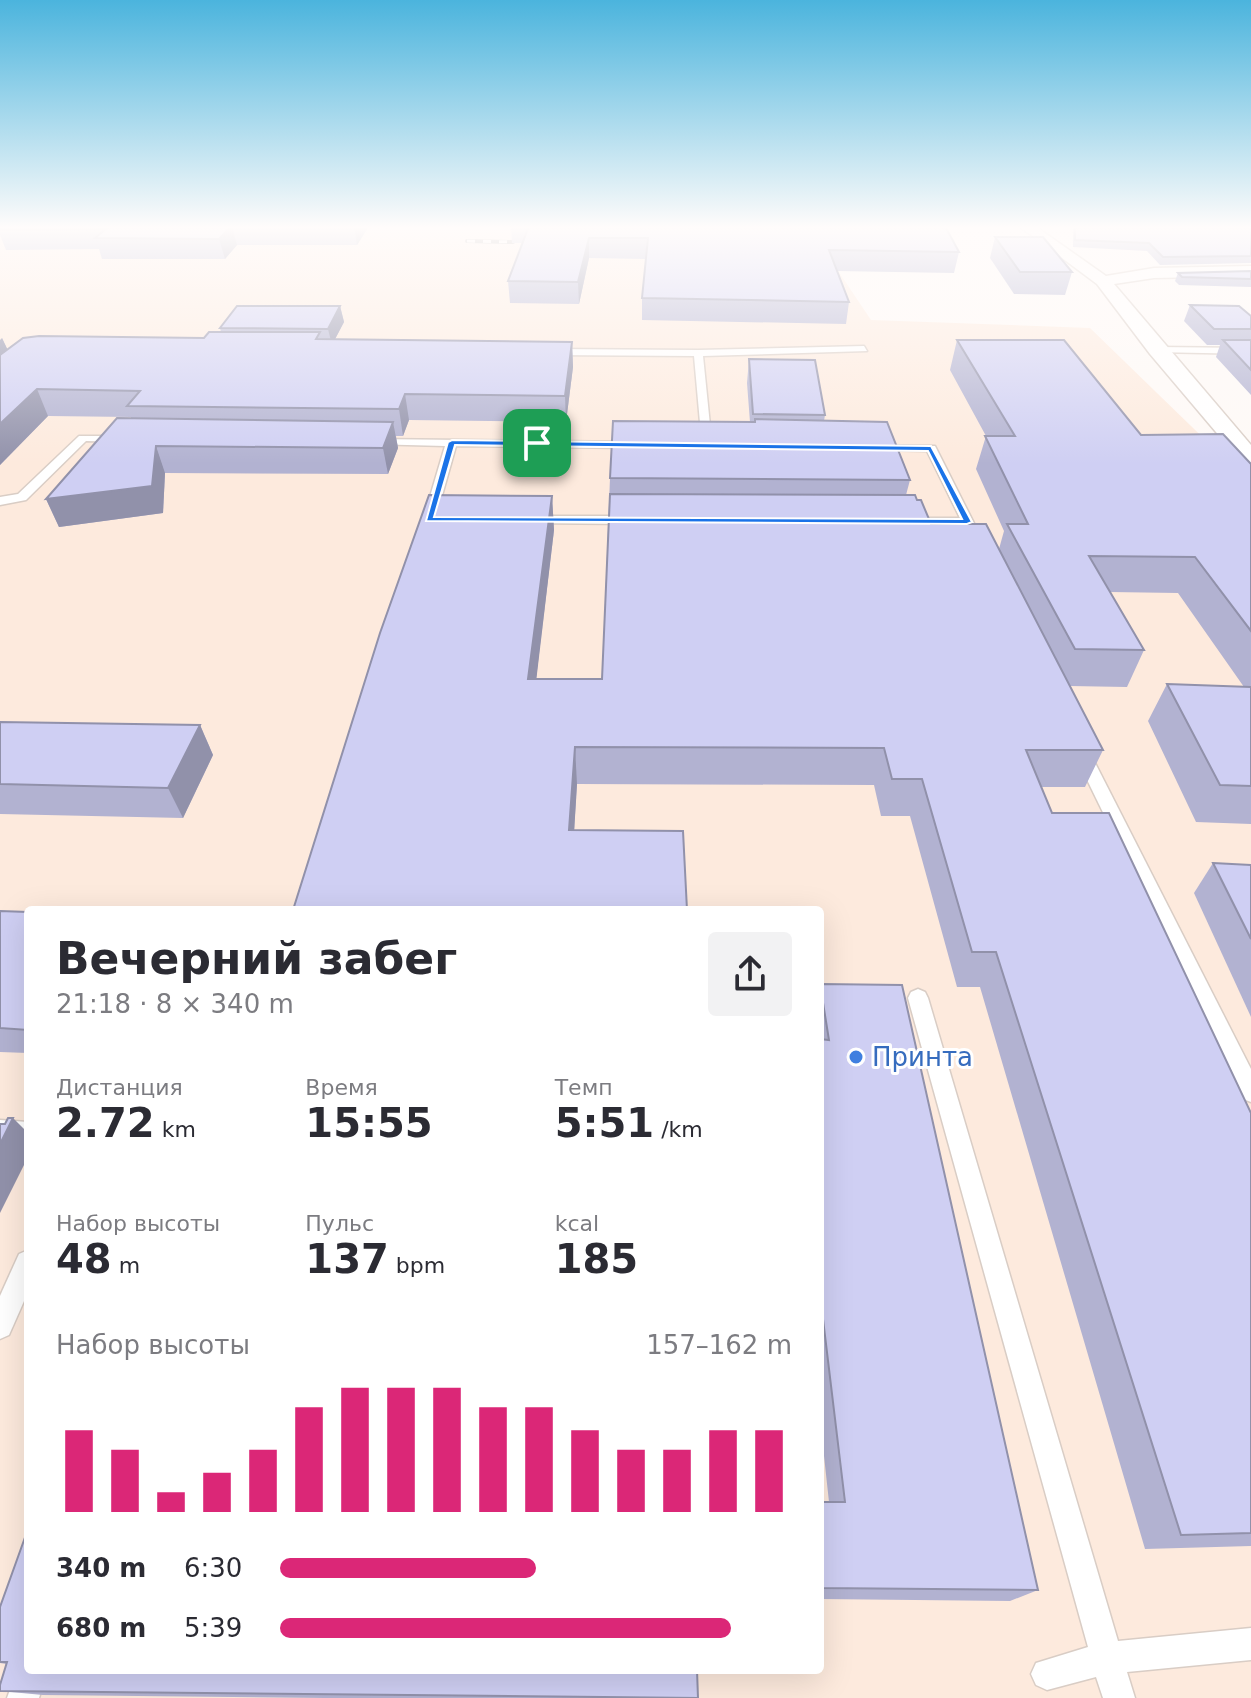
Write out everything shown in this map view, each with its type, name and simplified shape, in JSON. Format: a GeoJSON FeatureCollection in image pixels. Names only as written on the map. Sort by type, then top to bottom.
{"type":"FeatureCollection","features":[{"type":"Feature","properties":{"kind":"street"},"geometry":{"type":"LineString","coordinates":[[1122,305],[1251,459]]}},
{"type":"Feature","properties":{"kind":"lane"},"geometry":{"type":"LineString","coordinates":[[542,352],[698,353],[864,349]]}},
{"type":"Feature","properties":{"kind":"lane"},"geometry":{"type":"LineString","coordinates":[[1157,350],[1251,351]]}},
{"type":"Feature","properties":{"kind":"lane"},"geometry":{"type":"LineString","coordinates":[[698,353],[707,445]]}},
{"type":"Feature","properties":{"kind":"lane"},"geometry":{"type":"LineString","coordinates":[[0,501],[22,497],[83,438],[145,439]]}},
{"type":"Feature","properties":{"kind":"lane"},"geometry":{"type":"LineString","coordinates":[[360,441],[643,445]]}},
{"type":"Feature","properties":{"kind":"lane"},"geometry":{"type":"LineString","coordinates":[[445,520],[426,525],[452,442]]}},
{"type":"Feature","properties":{"kind":"lane"},"geometry":{"type":"LineString","coordinates":[[691,445],[723,446]]}},
{"type":"Feature","properties":{"kind":"lane"},"geometry":{"type":"LineString","coordinates":[[851,447],[931,448],[989,565]]}},
{"type":"Feature","properties":{"kind":"lane"},"geometry":{"type":"LineString","coordinates":[[524,520],[651,520]]}},
{"type":"Feature","properties":{"kind":"lane"},"geometry":{"type":"LineString","coordinates":[[888,521],[967,522]]}},
{"type":"Feature","properties":{"kind":"lane"},"geometry":{"type":"LineString","coordinates":[[1074,736],[1251,1092]]}},
{"type":"Feature","properties":{"kind":"lane"},"geometry":{"type":"LineString","coordinates":[[918,998],[1119,1698]]}},
{"type":"Feature","properties":{"kind":"lane"},"geometry":{"type":"LineString","coordinates":[[0,1131],[24,1133]]}},
{"type":"Feature","properties":{"kind":"lane"},"geometry":{"type":"LineString","coordinates":[[0,1326],[24,1272]]}},
{"type":"Feature","properties":{"kind":"lane"},"geometry":{"type":"LineString","coordinates":[[1047,1674],[1107,1658],[1251,1644]]}},
{"type":"Feature","properties":{"kind":"lane"},"geometry":{"type":"LineString","coordinates":[[23,1698],[31,1674]]}},
{"type":"Feature","properties":{"kind":"shaded area"},"geometry":{"type":"Polygon","coordinates":[[[0,305],[861,305],[871,320],[1090,328],[1224,458],[1251,489],[1251,1698],[0,1698],[0,305]]]}},
{"type":"Feature","properties":{"kind":"building"},"geometry":{"type":"Polygon","coordinates":[[[1190,305],[1239,306],[1251,316],[1251,329],[1214,329],[1190,305]]]}},
{"type":"Feature","properties":{"kind":"building"},"geometry":{"type":"Polygon","coordinates":[[[237,306],[340,306],[328,329],[220,328],[237,306]]]}},
{"type":"Feature","properties":{"kind":"building"},"geometry":{"type":"Polygon","coordinates":[[[209,332],[320,332],[316,339],[572,342],[565,396],[405,394],[399,409],[127,406],[140,391],[37,389],[0,424],[0,355],[23,338],[204,338],[209,332]]]}},
{"type":"Feature","properties":{"kind":"building"},"geometry":{"type":"Polygon","coordinates":[[[957,340],[1064,340],[1141,435],[1223,434],[1251,464],[1251,631],[1195,557],[1089,556],[1144,650],[1075,649],[1007,524],[1028,524],[985,436],[1015,436],[957,340]]]}},
{"type":"Feature","properties":{"kind":"building"},"geometry":{"type":"Polygon","coordinates":[[[1223,340],[1251,340],[1251,370],[1223,340]]]}},
{"type":"Feature","properties":{"kind":"building"},"geometry":{"type":"Polygon","coordinates":[[[749,359],[815,360],[825,415],[753,414],[749,359]]]}},
{"type":"Feature","properties":{"kind":"building"},"geometry":{"type":"Polygon","coordinates":[[[117,418],[393,422],[383,448],[156,446],[152,486],[46,499],[117,418]]]}},
{"type":"Feature","properties":{"kind":"building"},"geometry":{"type":"Polygon","coordinates":[[[755,419],[887,422],[910,480],[610,478],[613,421],[755,422],[755,419]]]}},
{"type":"Feature","properties":{"kind":"building"},"geometry":{"type":"Polygon","coordinates":[[[610,494],[915,495],[917,500],[921,500],[931,524],[986,524],[1103,750],[1026,750],[1052,813],[1109,813],[1251,1113],[1251,1533],[1181,1535],[996,952],[972,952],[922,779],[892,779],[884,748],[575,747],[569,830],[683,831],[687,906],[294,906],[380,633],[429,495],[552,496],[528,679],[602,679],[610,494]]]}},
{"type":"Feature","properties":{"kind":"building"},"geometry":{"type":"Polygon","coordinates":[[[1167,684],[1251,687],[1251,786],[1220,785],[1167,684]]]}},
{"type":"Feature","properties":{"kind":"building"},"geometry":{"type":"Polygon","coordinates":[[[0,722],[200,725],[168,788],[0,784],[0,722]]]}},
{"type":"Feature","properties":{"kind":"building"},"geometry":{"type":"Polygon","coordinates":[[[1213,863],[1251,865],[1251,939],[1213,863]]]}},
{"type":"Feature","properties":{"kind":"building"},"geometry":{"type":"Polygon","coordinates":[[[0,911],[24,912],[24,1030],[0,1028],[0,911]]]}},
{"type":"Feature","properties":{"kind":"building"},"geometry":{"type":"Polygon","coordinates":[[[824,984],[902,985],[1038,1590],[824,1588],[824,1502],[845,1502],[824,1327],[824,1039],[829,1040],[824,984]]]}},
{"type":"Feature","properties":{"kind":"building"},"geometry":{"type":"Polygon","coordinates":[[[8,1118],[13,1118],[0,1144],[0,1124],[5,1124],[8,1118]]]}},
{"type":"Feature","properties":{"kind":"building"},"geometry":{"type":"Polygon","coordinates":[[[24,1540],[24,1674],[697,1674],[698,1698],[0,1691],[7,1662],[0,1662],[0,1607],[24,1540]]]}},
{"type":"Feature","properties":{"kind":"place","name":"Принта"},"geometry":{"type":"Point","coordinates":[856,1057]}},
{"type":"Feature","properties":{"kind":"route"},"geometry":{"type":"LineString","coordinates":[[452,442],[537,443],[931,448],[967,522],[429,520],[452,442]]}}]}
